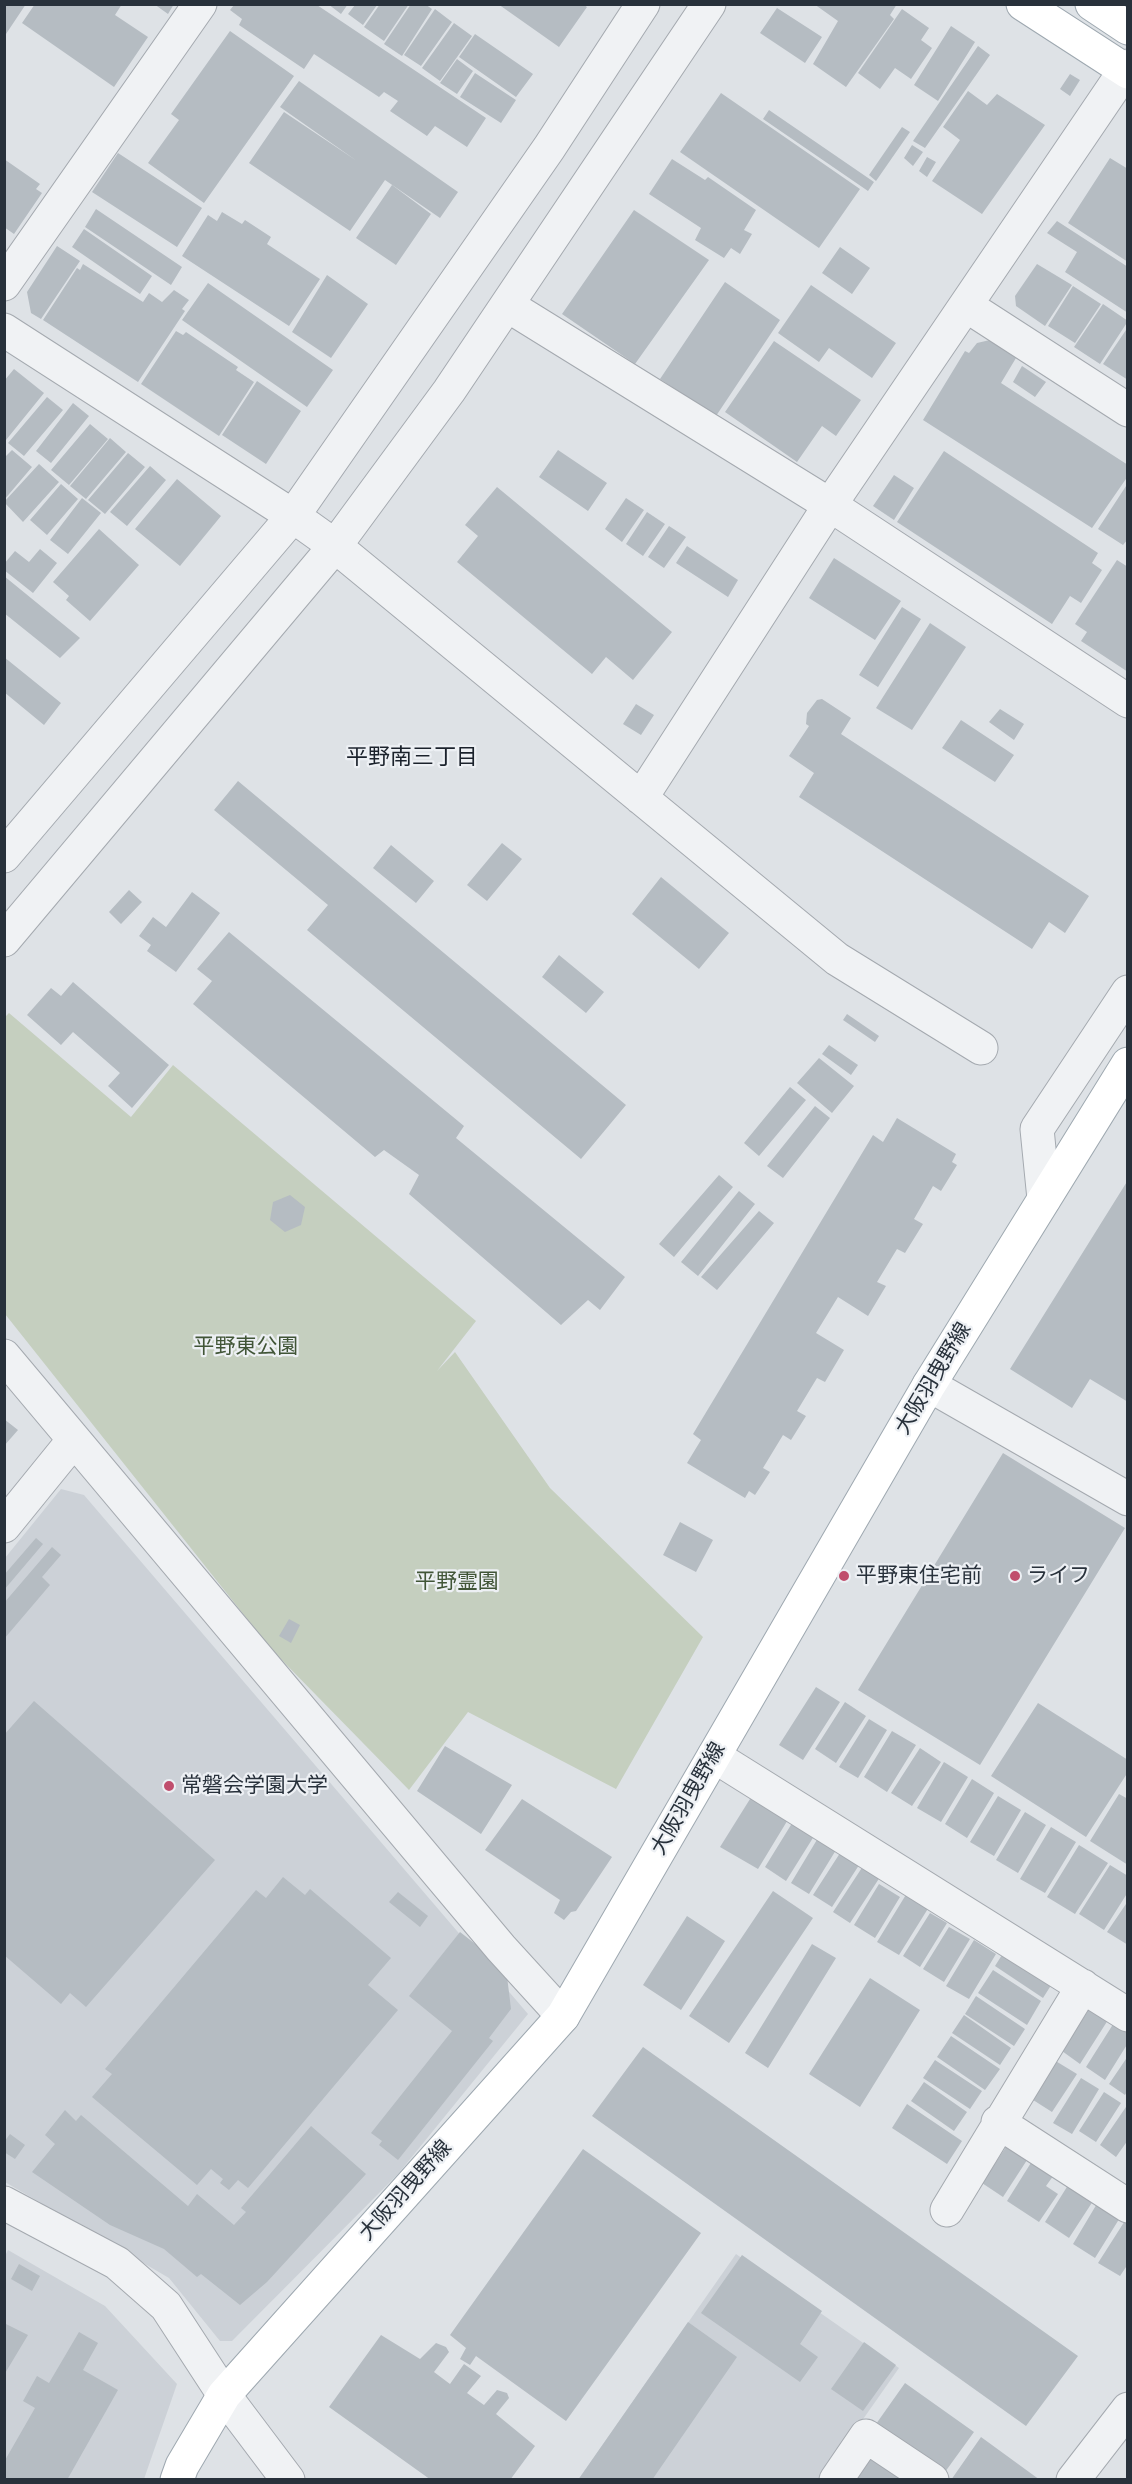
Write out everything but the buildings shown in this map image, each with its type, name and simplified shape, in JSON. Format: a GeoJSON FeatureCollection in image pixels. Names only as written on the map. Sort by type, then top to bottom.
{"type":"FeatureCollection","features":[{"type":"Feature","properties":{"kind":"main road"},"geometry":{"type":"LineString","coordinates":[[1023,4],[1127,69]]}},
{"type":"Feature","properties":{"kind":"main road"},"geometry":{"type":"LineString","coordinates":[[1092,4],[1128,28]]}},
{"type":"Feature","properties":{"kind":"main road","name":"大阪羽曳野線"},"geometry":{"type":"LineString","coordinates":[[177,2480],[182,2466],[224,2395],[563,2016],[929,1385],[1128,1064]]}},
{"type":"Feature","properties":{"kind":"street"},"geometry":{"type":"LineString","coordinates":[[4,284],[200,4]]}},
{"type":"Feature","properties":{"kind":"street"},"geometry":{"type":"LineString","coordinates":[[4,856],[293,516],[549,148],[643,4]]}},
{"type":"Feature","properties":{"kind":"street"},"geometry":{"type":"LineString","coordinates":[[4,940],[335,546],[442,400],[709,4]]}},
{"type":"Feature","properties":{"kind":"street"},"geometry":{"type":"LineString","coordinates":[[641,798],[830,504],[1127,69]]}},
{"type":"Feature","properties":{"kind":"street"},"geometry":{"type":"LineString","coordinates":[[507,305],[830,504],[1128,701]]}},
{"type":"Feature","properties":{"kind":"street"},"geometry":{"type":"LineString","coordinates":[[967,306],[1128,410]]}},
{"type":"Feature","properties":{"kind":"street"},"geometry":{"type":"LineString","coordinates":[[4,330],[293,516],[335,546],[837,959],[981,1048]]}},
{"type":"Feature","properties":{"kind":"street"},"geometry":{"type":"LineString","coordinates":[[1044,1199],[1037,1129],[1128,992]]}},
{"type":"Feature","properties":{"kind":"street"},"geometry":{"type":"LineString","coordinates":[[4,1356],[501,1948],[563,2016]]}},
{"type":"Feature","properties":{"kind":"street"},"geometry":{"type":"LineString","coordinates":[[929,1385],[1128,1499]]}},
{"type":"Feature","properties":{"kind":"street"},"geometry":{"type":"LineString","coordinates":[[4,1526],[74,1441]]}},
{"type":"Feature","properties":{"kind":"street"},"geometry":{"type":"LineString","coordinates":[[714,1756],[1128,2015]]}},
{"type":"Feature","properties":{"kind":"street"},"geometry":{"type":"LineString","coordinates":[[947,2210],[998,2122],[1083,1986]]}},
{"type":"Feature","properties":{"kind":"street"},"geometry":{"type":"LineString","coordinates":[[998,2122],[1128,2206]]}},
{"type":"Feature","properties":{"kind":"street"},"geometry":{"type":"LineString","coordinates":[[4,2203],[117,2263],[166,2306],[224,2395],[288,2480]]}},
{"type":"Feature","properties":{"kind":"street"},"geometry":{"type":"LineString","coordinates":[[1074,2480],[1128,2409]]}},
{"type":"Feature","properties":{"kind":"street"},"geometry":{"type":"LineString","coordinates":[[836,2480],[866,2436],[932,2480]]}},
{"type":"Feature","properties":{"kind":"shaded area","name":"常磐会学園大学"},"geometry":{"type":"Polygon","coordinates":[[[61,1489],[84,1495],[528,2014],[398,2174],[232,2341],[220,2341],[169,2278],[5,2182],[5,1558],[61,1489]]]}},
{"type":"Feature","properties":{"kind":"shaded area"},"geometry":{"type":"Polygon","coordinates":[[[8,2250],[105,2306],[177,2384],[144,2479],[5,2480],[4,2258],[8,2250]]]}},
{"type":"Feature","properties":{"kind":"shaded area"},"geometry":{"type":"Polygon","coordinates":[[[736,2254],[899,2368],[821,2479],[578,2480],[736,2254]]]}},
{"type":"Feature","properties":{"kind":"green space","name":"平野東公園"},"geometry":{"type":"Polygon","coordinates":[[[9,1013],[131,1117],[173,1065],[476,1321],[437,1371],[455,1352],[550,1488],[703,1637],[616,1789],[468,1712],[409,1790],[271,1649],[5,1314],[4,1018],[9,1013]]]}},
{"type":"Feature","properties":{"kind":"place","name":"平野東住宅前"},"geometry":{"type":"Point","coordinates":[844,1576]}},
{"type":"Feature","properties":{"kind":"place","name":"ライフ"},"geometry":{"type":"Point","coordinates":[1015,1576]}},
{"type":"Feature","properties":{"kind":"place","name":"常磐会学園大学"},"geometry":{"type":"Point","coordinates":[169,1786]}},
{"type":"Feature","properties":{"kind":"district","name":"平野南三丁目"},"geometry":{"type":"Point","coordinates":[412,758]}},
{"type":"Feature","properties":{"kind":"park label","name":"平野霊園"},"geometry":{"type":"Point","coordinates":[457,1582]}}]}
